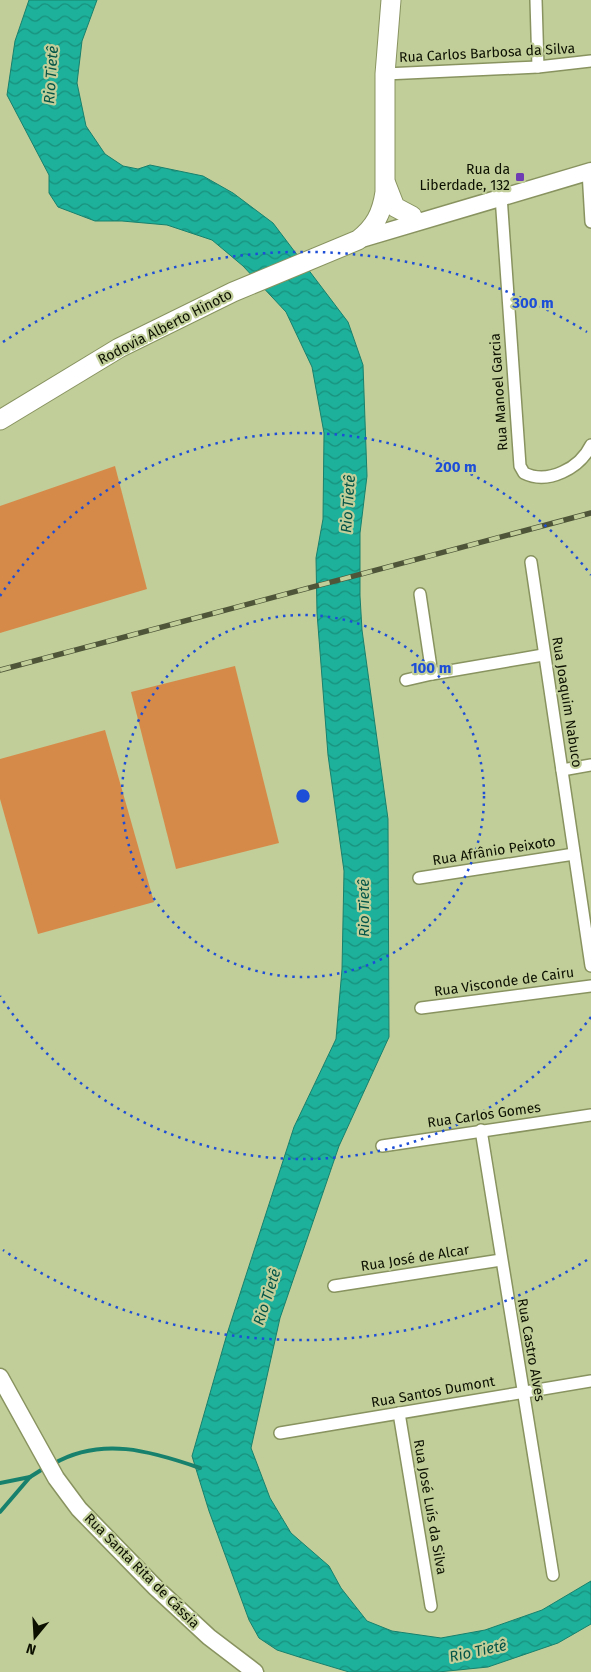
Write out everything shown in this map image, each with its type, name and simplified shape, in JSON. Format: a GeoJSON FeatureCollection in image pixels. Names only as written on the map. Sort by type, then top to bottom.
{"type":"FeatureCollection","features":[{"type":"Feature","properties":{"kind":"main road","name":"Rodovia Alberto Hinoto"},"geometry":{"type":"LineString","coordinates":[[0,420],[120,348],[233,292],[332,249],[358,240],[376,222],[384,198],[386,182],[385,74],[391,0]]}},
{"type":"Feature","properties":{"kind":"main road"},"geometry":{"type":"LineString","coordinates":[[386,182],[395,207],[412,216]]}},
{"type":"Feature","properties":{"kind":"main road","name":"Rodovia Alberto Hinoto"},"geometry":{"type":"LineString","coordinates":[[332,249],[358,231],[376,222]]}},
{"type":"Feature","properties":{"kind":"street"},"geometry":{"type":"LineString","coordinates":[[536,0],[538,67]]}},
{"type":"Feature","properties":{"kind":"street","name":"Rua Carlos Barbosa da Silva"},"geometry":{"type":"LineString","coordinates":[[385,74],[538,67],[591,61]]}},
{"type":"Feature","properties":{"kind":"street"},"geometry":{"type":"LineString","coordinates":[[358,240],[590,171],[591,222]]}},
{"type":"Feature","properties":{"kind":"street","name":"Rua Manoel Garcia"},"geometry":{"type":"LineString","coordinates":[[501,196],[520,466],[524,472],[538,478],[564,472],[577,462],[591,445]]}},
{"type":"Feature","properties":{"kind":"street"},"geometry":{"type":"LineString","coordinates":[[376,222],[444,208],[464,207]]}},
{"type":"Feature","properties":{"kind":"street","name":"Rua Joaquim Nabuco"},"geometry":{"type":"LineString","coordinates":[[531,562],[591,966]]}},
{"type":"Feature","properties":{"kind":"street"},"geometry":{"type":"LineString","coordinates":[[420,594],[432,674]]}},
{"type":"Feature","properties":{"kind":"street"},"geometry":{"type":"LineString","coordinates":[[406,680],[544,654]]}},
{"type":"Feature","properties":{"kind":"street"},"geometry":{"type":"LineString","coordinates":[[562,770],[591,765]]}},
{"type":"Feature","properties":{"kind":"street","name":"Rua Afrânio Peixoto"},"geometry":{"type":"LineString","coordinates":[[419,878],[574,854]]}},
{"type":"Feature","properties":{"kind":"street","name":"Rua Visconde de Cairu"},"geometry":{"type":"LineString","coordinates":[[421,1008],[591,986]]}},
{"type":"Feature","properties":{"kind":"street","name":"Rua Carlos Gomes"},"geometry":{"type":"LineString","coordinates":[[382,1146],[591,1115]]}},
{"type":"Feature","properties":{"kind":"street","name":"Rua Castro Alves"},"geometry":{"type":"LineString","coordinates":[[481,1130],[552,1575]]}},
{"type":"Feature","properties":{"kind":"street","name":"Rua José de Alcar"},"geometry":{"type":"LineString","coordinates":[[334,1286],[501,1260]]}},
{"type":"Feature","properties":{"kind":"street","name":"Rua Santa Rita de Cássia"},"geometry":{"type":"LineString","coordinates":[[0,1377],[56,1478],[86,1516],[150,1582],[209,1637],[255,1672]]}},
{"type":"Feature","properties":{"kind":"street","name":"Rua Santos Dumont"},"geometry":{"type":"LineString","coordinates":[[280,1433],[591,1381]]}},
{"type":"Feature","properties":{"kind":"street","name":"Rua José Luís da Silva"},"geometry":{"type":"LineString","coordinates":[[398,1413],[431,1606]]}},
{"type":"Feature","properties":{"kind":"shaded area"},"geometry":{"type":"Polygon","coordinates":[[[115,466],[147,589],[0,633],[0,506],[115,466]]]}},
{"type":"Feature","properties":{"kind":"shaded area"},"geometry":{"type":"Polygon","coordinates":[[[235,666],[279,843],[176,869],[131,692],[235,666]]]}},
{"type":"Feature","properties":{"kind":"shaded area"},"geometry":{"type":"Polygon","coordinates":[[[105,730],[154,902],[38,934],[0,799],[0,759],[105,730]]]}},
{"type":"Feature","properties":{"kind":"water","name":"Rio Tietê"},"geometry":{"type":"Polygon","coordinates":[[[29,0],[97,0],[82,41],[77,83],[86,126],[105,154],[123,166],[138,169],[150,165],[203,176],[233,193],[273,223],[348,322],[363,365],[367,476],[360,533],[360,596],[362,630],[388,819],[389,1037],[339,1146],[280,1318],[251,1448],[270,1498],[291,1533],[329,1566],[341,1588],[367,1621],[392,1631],[441,1638],[485,1630],[542,1610],[591,1581],[591,1624],[558,1643],[488,1667],[438,1672],[349,1672],[277,1650],[259,1638],[249,1620],[209,1511],[192,1456],[227,1334],[294,1127],[336,1039],[342,969],[344,871],[328,755],[317,613],[316,558],[323,519],[324,433],[312,367],[286,312],[243,266],[212,240],[167,225],[95,221],[58,207],[49,193],[49,175],[7,95],[15,41],[29,0]]]}},
{"type":"Feature","properties":{"kind":"waterway"},"geometry":{"type":"LineString","coordinates":[[53,1464],[71,1455],[89,1450],[108,1448],[145,1452],[200,1468]]}},
{"type":"Feature","properties":{"kind":"waterway"},"geometry":{"type":"LineString","coordinates":[[0,1512],[30,1477],[46,1467]]}},
{"type":"Feature","properties":{"kind":"waterway"},"geometry":{"type":"LineString","coordinates":[[0,1483],[30,1477]]}},
{"type":"Feature","properties":{"kind":"railway"},"geometry":{"type":"LineString","coordinates":[[0,670],[591,513]]}},
{"type":"Feature","properties":{"kind":"place","name":"Rua da Liberdade, 132"},"geometry":{"type":"Point","coordinates":[520,177]}}]}
